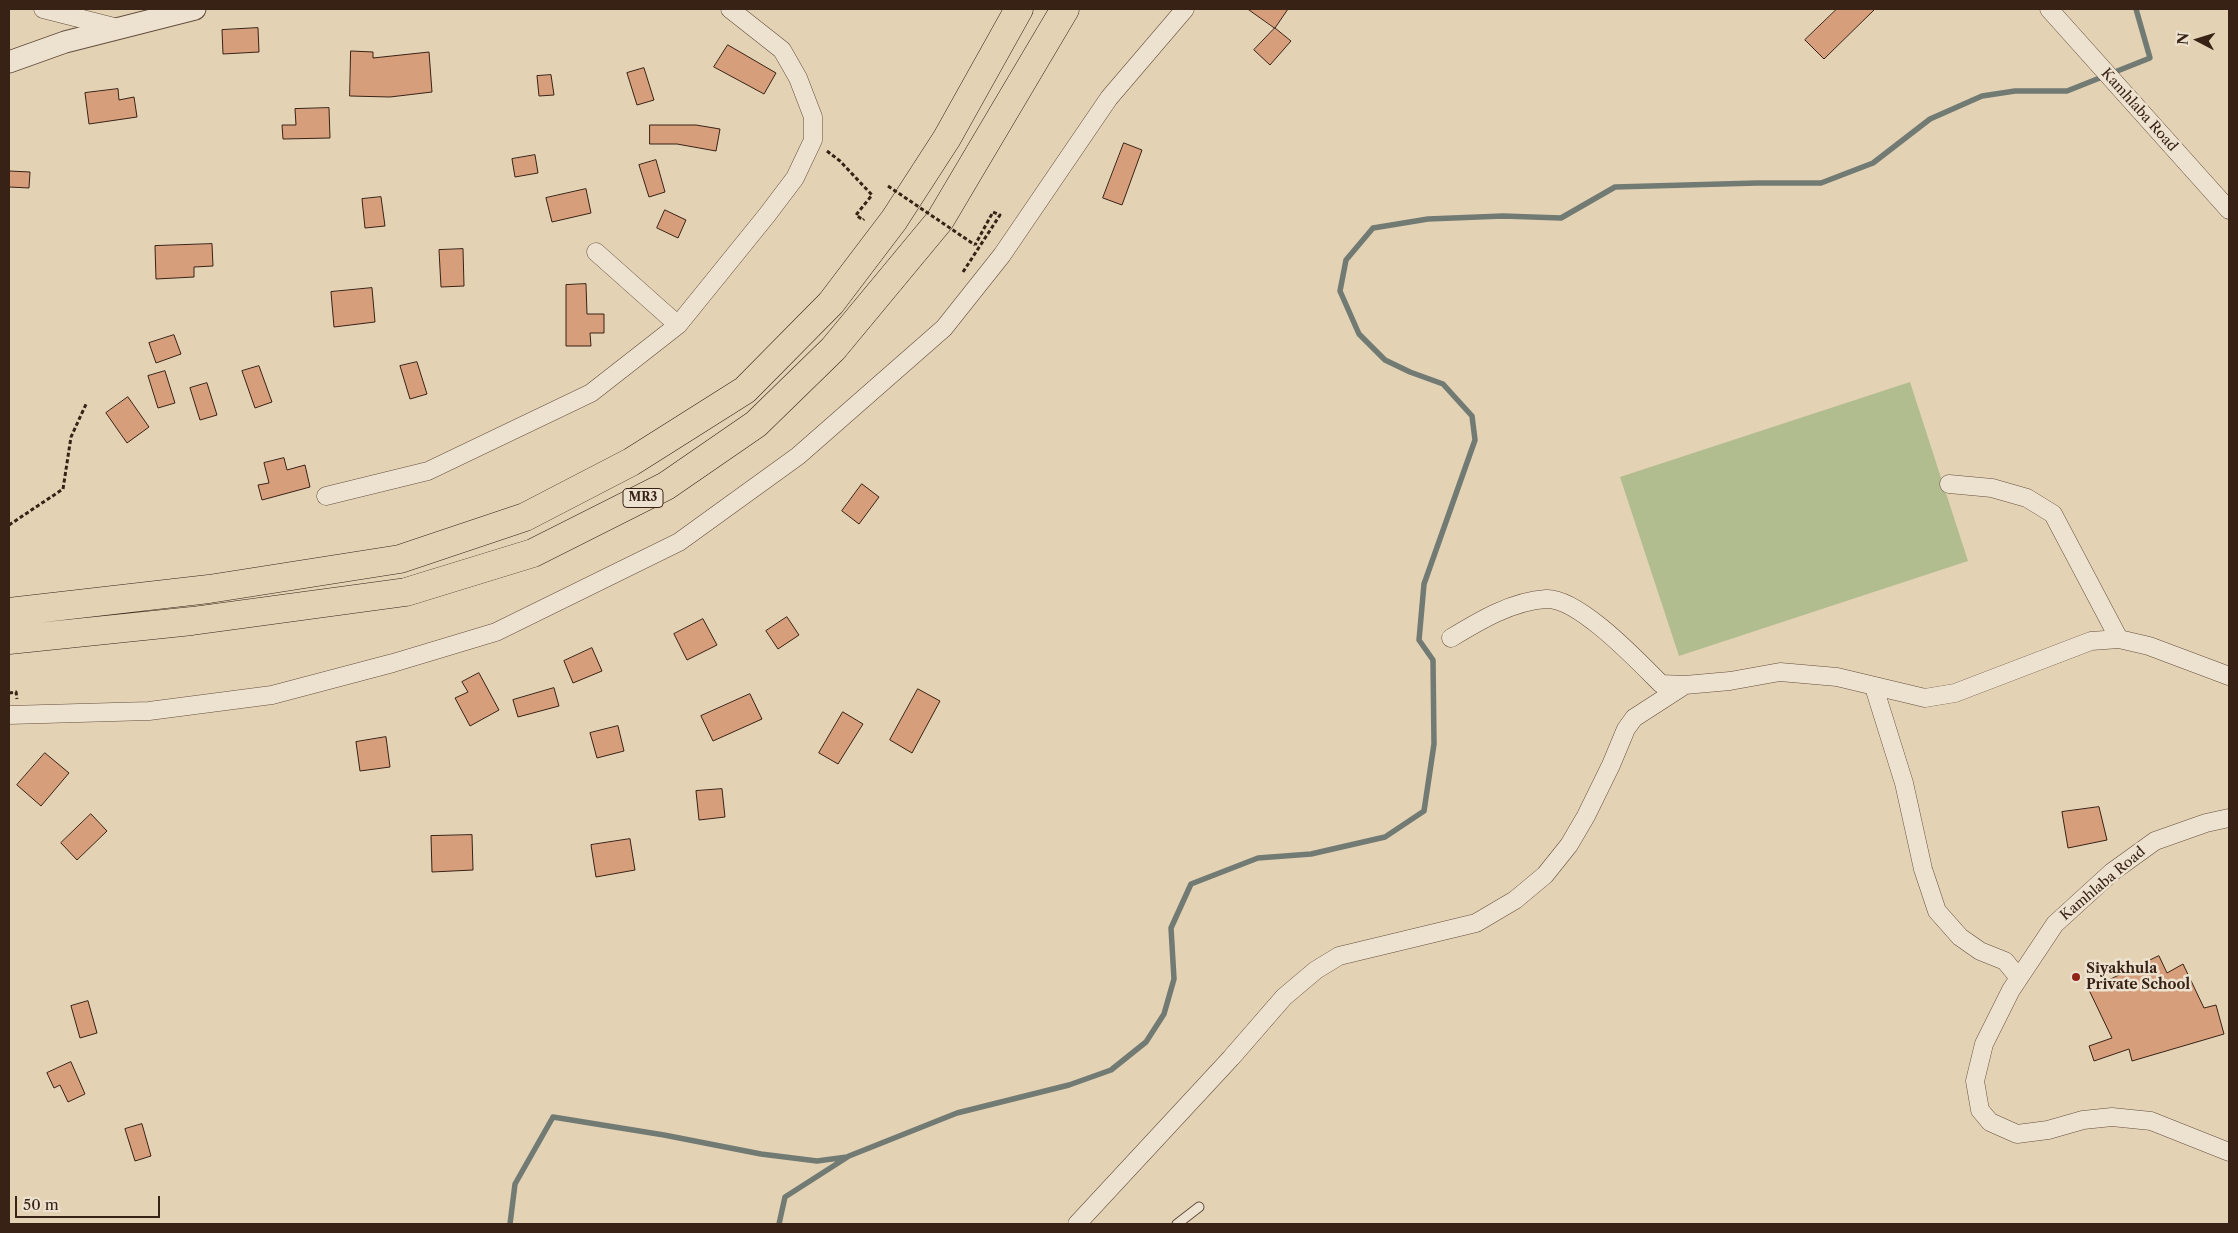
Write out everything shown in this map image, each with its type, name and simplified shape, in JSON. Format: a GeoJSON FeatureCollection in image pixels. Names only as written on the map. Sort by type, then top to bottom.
{"type":"FeatureCollection","features":[{"type":"Feature","properties":{"kind":"highway"},"geometry":{"type":"LineString","coordinates":[[947,138],[1006,9]]}},
{"type":"Feature","properties":{"kind":"highway","name":"MR3"},"geometry":{"type":"LineString","coordinates":[[9,612],[209,589],[400,559],[525,517],[631,462],[745,390],[831,303],[894,220],[947,138],[1019,9]]}},
{"type":"Feature","properties":{"kind":"highway","name":"MR3"},"geometry":{"type":"LineString","coordinates":[[9,640],[192,621],[406,592],[533,553],[666,486],[756,424],[833,349],[940,220],[1065,9]]}},
{"type":"Feature","properties":{"kind":"street"},"geometry":{"type":"LineString","coordinates":[[44,9],[118,28]]}},
{"type":"Feature","properties":{"kind":"street"},"geometry":{"type":"LineString","coordinates":[[9,62],[64,42],[195,9]]}},
{"type":"Feature","properties":{"kind":"street"},"geometry":{"type":"LineString","coordinates":[[326,496],[428,471],[591,393],[678,325],[767,216],[795,178],[812,140],[813,117],[798,78],[782,50],[730,9]]}},
{"type":"Feature","properties":{"kind":"street"},"geometry":{"type":"LineString","coordinates":[[9,716],[149,711],[272,695],[392,663],[496,632],[679,542],[798,456],[944,328],[1002,255],[1109,98],[1186,9]]}},
{"type":"Feature","properties":{"kind":"street","name":"Kamhlaba Road"},"geometry":{"type":"LineString","coordinates":[[2049,9],[2229,210]]}},
{"type":"Feature","properties":{"kind":"street"},"geometry":{"type":"LineString","coordinates":[[596,252],[678,325]]}},
{"type":"Feature","properties":{"kind":"street"},"geometry":{"type":"LineString","coordinates":[[1949,484],[1992,488],[2027,498],[2053,514],[2119,639]]}},
{"type":"Feature","properties":{"kind":"street"},"geometry":{"type":"LineString","coordinates":[[1450,638],[1474,624],[1519,605],[1547,599],[1576,608],[1635,659],[1660,684],[1685,685],[1780,672],[1837,677],[1925,698],[1955,693],[2091,641],[2119,639],[2149,646],[2229,676]]}},
{"type":"Feature","properties":{"kind":"street"},"geometry":{"type":"LineString","coordinates":[[1077,1224],[1231,1058],[1284,997],[1316,970],[1339,956],[1476,923],[1516,900],[1545,875],[1569,845],[1586,816],[1626,729],[1634,718],[1685,685]]}},
{"type":"Feature","properties":{"kind":"street"},"geometry":{"type":"LineString","coordinates":[[1874,687],[1904,783],[1923,869],[1937,911],[1960,937],[1980,951],[2005,961],[2019,978]]}},
{"type":"Feature","properties":{"kind":"street","name":"Kamhlaba Road"},"geometry":{"type":"LineString","coordinates":[[2229,818],[2206,823],[2155,841],[2112,872],[2055,924],[2019,978],[1984,1044],[1975,1081],[1980,1110],[1990,1122],[2017,1134],[2048,1130],[2083,1120],[2112,1117],[2151,1121],[2229,1152]]}},
{"type":"Feature","properties":{"kind":"lane"},"geometry":{"type":"LineString","coordinates":[[1177,1224],[1199,1207]]}},
{"type":"Feature","properties":{"kind":"path"},"geometry":{"type":"LineString","coordinates":[[812,140],[840,161],[872,195],[856,215],[864,220],[868,213]]}},
{"type":"Feature","properties":{"kind":"path"},"geometry":{"type":"LineString","coordinates":[[883,193],[888,186],[975,245],[993,212],[1000,215],[959,278]]}},
{"type":"Feature","properties":{"kind":"path"},"geometry":{"type":"LineString","coordinates":[[9,525],[62,488],[71,437],[88,402]]}},
{"type":"Feature","properties":{"kind":"green space"},"geometry":{"type":"Polygon","coordinates":[[[1910,382],[1968,561],[1679,656],[1620,477],[1910,382]]]}},
{"type":"Feature","properties":{"kind":"building"},"geometry":{"type":"Polygon","coordinates":[[[1248,9],[1288,9],[1275,28],[1248,9]]]}},
{"type":"Feature","properties":{"kind":"building"},"geometry":{"type":"Polygon","coordinates":[[[1837,9],[1875,9],[1824,59],[1805,40],[1837,9]]]}},
{"type":"Feature","properties":{"kind":"building"},"geometry":{"type":"Polygon","coordinates":[[[258,28],[259,52],[223,54],[222,30],[258,28]]]}},
{"type":"Feature","properties":{"kind":"building"},"geometry":{"type":"Polygon","coordinates":[[[1275,28],[1291,41],[1270,65],[1254,50],[1275,28]]]}},
{"type":"Feature","properties":{"kind":"building"},"geometry":{"type":"Polygon","coordinates":[[[728,45],[776,73],[764,94],[714,67],[728,45]]]}},
{"type":"Feature","properties":{"kind":"building"},"geometry":{"type":"Polygon","coordinates":[[[351,51],[373,52],[373,58],[429,52],[432,92],[390,97],[350,96],[351,51]]]}},
{"type":"Feature","properties":{"kind":"building"},"geometry":{"type":"Polygon","coordinates":[[[644,68],[654,100],[637,105],[627,73],[644,68]]]}},
{"type":"Feature","properties":{"kind":"building"},"geometry":{"type":"Polygon","coordinates":[[[551,75],[554,95],[539,96],[537,76],[551,75]]]}},
{"type":"Feature","properties":{"kind":"building"},"geometry":{"type":"Polygon","coordinates":[[[118,89],[119,100],[134,97],[137,117],[89,124],[85,93],[118,89]]]}},
{"type":"Feature","properties":{"kind":"building"},"geometry":{"type":"Polygon","coordinates":[[[329,108],[330,138],[283,139],[282,125],[296,125],[295,109],[329,108]]]}},
{"type":"Feature","properties":{"kind":"building"},"geometry":{"type":"Polygon","coordinates":[[[650,125],[696,125],[720,129],[716,151],[677,144],[650,144],[650,125]]]}},
{"type":"Feature","properties":{"kind":"building"},"geometry":{"type":"Polygon","coordinates":[[[1124,143],[1142,150],[1122,205],[1103,198],[1124,143]]]}},
{"type":"Feature","properties":{"kind":"building"},"geometry":{"type":"Polygon","coordinates":[[[535,155],[538,173],[515,177],[512,159],[535,155]]]}},
{"type":"Feature","properties":{"kind":"building"},"geometry":{"type":"Polygon","coordinates":[[[656,160],[665,192],[649,197],[639,165],[656,160]]]}},
{"type":"Feature","properties":{"kind":"building"},"geometry":{"type":"Polygon","coordinates":[[[9,171],[30,172],[29,188],[9,187],[9,171]]]}},
{"type":"Feature","properties":{"kind":"building"},"geometry":{"type":"Polygon","coordinates":[[[586,189],[591,213],[552,222],[546,198],[586,189]]]}},
{"type":"Feature","properties":{"kind":"building"},"geometry":{"type":"Polygon","coordinates":[[[381,197],[385,226],[365,228],[362,199],[381,197]]]}},
{"type":"Feature","properties":{"kind":"building"},"geometry":{"type":"Polygon","coordinates":[[[665,210],[686,220],[678,238],[657,228],[665,210]]]}},
{"type":"Feature","properties":{"kind":"building"},"geometry":{"type":"Polygon","coordinates":[[[212,244],[213,266],[194,267],[194,277],[156,279],[155,246],[212,244]]]}},
{"type":"Feature","properties":{"kind":"building"},"geometry":{"type":"Polygon","coordinates":[[[463,249],[464,286],[441,287],[439,250],[463,249]]]}},
{"type":"Feature","properties":{"kind":"building"},"geometry":{"type":"Polygon","coordinates":[[[586,284],[587,314],[604,314],[604,333],[590,333],[591,346],[566,346],[566,285],[586,284]]]}},
{"type":"Feature","properties":{"kind":"building"},"geometry":{"type":"Polygon","coordinates":[[[372,288],[375,322],[334,327],[331,292],[372,288]]]}},
{"type":"Feature","properties":{"kind":"building"},"geometry":{"type":"Polygon","coordinates":[[[174,335],[181,354],[156,363],[149,343],[174,335]]]}},
{"type":"Feature","properties":{"kind":"building"},"geometry":{"type":"Polygon","coordinates":[[[417,362],[427,394],[410,399],[400,366],[417,362]]]}},
{"type":"Feature","properties":{"kind":"building"},"geometry":{"type":"Polygon","coordinates":[[[259,366],[272,402],[255,408],[242,371],[259,366]]]}},
{"type":"Feature","properties":{"kind":"building"},"geometry":{"type":"Polygon","coordinates":[[[165,371],[175,403],[158,408],[148,376],[165,371]]]}},
{"type":"Feature","properties":{"kind":"building"},"geometry":{"type":"Polygon","coordinates":[[[207,383],[217,415],[200,420],[190,388],[207,383]]]}},
{"type":"Feature","properties":{"kind":"building"},"geometry":{"type":"Polygon","coordinates":[[[128,397],[149,427],[127,443],[106,413],[128,397]]]}},
{"type":"Feature","properties":{"kind":"building"},"geometry":{"type":"Polygon","coordinates":[[[284,458],[287,470],[305,465],[310,487],[262,500],[258,485],[269,483],[264,463],[284,458]]]}},
{"type":"Feature","properties":{"kind":"building"},"geometry":{"type":"Polygon","coordinates":[[[862,484],[879,497],[859,524],[842,511],[862,484]]]}},
{"type":"Feature","properties":{"kind":"building"},"geometry":{"type":"Polygon","coordinates":[[[787,617],[799,635],[778,649],[766,631],[787,617]]]}},
{"type":"Feature","properties":{"kind":"building"},"geometry":{"type":"Polygon","coordinates":[[[703,619],[717,645],[687,660],[674,634],[703,619]]]}},
{"type":"Feature","properties":{"kind":"building"},"geometry":{"type":"Polygon","coordinates":[[[592,648],[602,671],[573,683],[564,661],[592,648]]]}},
{"type":"Feature","properties":{"kind":"building"},"geometry":{"type":"Polygon","coordinates":[[[479,673],[499,710],[470,726],[455,698],[468,692],[462,682],[479,673]]]}},
{"type":"Feature","properties":{"kind":"building"},"geometry":{"type":"Polygon","coordinates":[[[554,688],[559,706],[518,717],[513,700],[554,688]]]}},
{"type":"Feature","properties":{"kind":"building"},"geometry":{"type":"Polygon","coordinates":[[[918,689],[940,701],[912,753],[890,740],[918,689]]]}},
{"type":"Feature","properties":{"kind":"building"},"geometry":{"type":"Polygon","coordinates":[[[750,694],[762,719],[713,741],[701,716],[750,694]]]}},
{"type":"Feature","properties":{"kind":"building"},"geometry":{"type":"Polygon","coordinates":[[[843,712],[863,724],[838,764],[819,753],[843,712]]]}},
{"type":"Feature","properties":{"kind":"building"},"geometry":{"type":"Polygon","coordinates":[[[618,726],[624,751],[597,758],[590,733],[618,726]]]}},
{"type":"Feature","properties":{"kind":"building"},"geometry":{"type":"Polygon","coordinates":[[[386,737],[390,767],[360,771],[356,742],[386,737]]]}},
{"type":"Feature","properties":{"kind":"building"},"geometry":{"type":"Polygon","coordinates":[[[45,753],[69,773],[41,806],[17,785],[45,753]]]}},
{"type":"Feature","properties":{"kind":"building"},"geometry":{"type":"Polygon","coordinates":[[[722,789],[725,817],[699,820],[696,791],[722,789]]]}},
{"type":"Feature","properties":{"kind":"building"},"geometry":{"type":"Polygon","coordinates":[[[2099,807],[2107,840],[2068,848],[2062,812],[2099,807]]]}},
{"type":"Feature","properties":{"kind":"building"},"geometry":{"type":"Polygon","coordinates":[[[91,814],[107,831],[77,860],[61,843],[91,814]]]}},
{"type":"Feature","properties":{"kind":"building"},"geometry":{"type":"Polygon","coordinates":[[[472,835],[473,870],[432,872],[431,836],[472,835]]]}},
{"type":"Feature","properties":{"kind":"building"},"geometry":{"type":"Polygon","coordinates":[[[630,839],[635,870],[596,877],[591,845],[630,839]]]}},
{"type":"Feature","properties":{"kind":"building"},"geometry":{"type":"Polygon","coordinates":[[[2159,956],[2167,973],[2183,964],[2204,1008],[2216,1005],[2224,1034],[2132,1061],[2129,1049],[2094,1061],[2089,1046],[2112,1038],[2089,990],[2159,956]]]}},
{"type":"Feature","properties":{"kind":"building"},"geometry":{"type":"Polygon","coordinates":[[[88,1001],[97,1033],[80,1038],[71,1006],[88,1001]]]}},
{"type":"Feature","properties":{"kind":"building"},"geometry":{"type":"Polygon","coordinates":[[[71,1062],[85,1094],[68,1102],[60,1085],[54,1088],[47,1073],[71,1062]]]}},
{"type":"Feature","properties":{"kind":"building"},"geometry":{"type":"Polygon","coordinates":[[[142,1124],[151,1156],[135,1161],[125,1129],[142,1124]]]}},
{"type":"Feature","properties":{"kind":"waterway"},"geometry":{"type":"LineString","coordinates":[[779,1224],[785,1197],[849,1156],[957,1113],[1069,1085],[1111,1070],[1146,1042],[1164,1014],[1174,979],[1171,928],[1191,884],[1258,858],[1311,854],[1385,837],[1424,811],[1434,744],[1433,660],[1419,640],[1424,584],[1475,440],[1472,416],[1443,384],[1410,372],[1385,360],[1359,334],[1340,291],[1346,260],[1373,228],[1428,219],[1503,216],[1561,218],[1615,187],[1821,183],[1873,163],[1930,119],[1982,96],[2015,91],[2067,91],[2150,58],[2136,9]]}},
{"type":"Feature","properties":{"kind":"waterway"},"geometry":{"type":"LineString","coordinates":[[510,1224],[515,1184],[553,1117],[664,1135],[761,1154],[817,1161],[847,1157]]}},
{"type":"Feature","properties":{"kind":"place","name":"Siyakhula Private School"},"geometry":{"type":"Point","coordinates":[2076,977]}}]}
